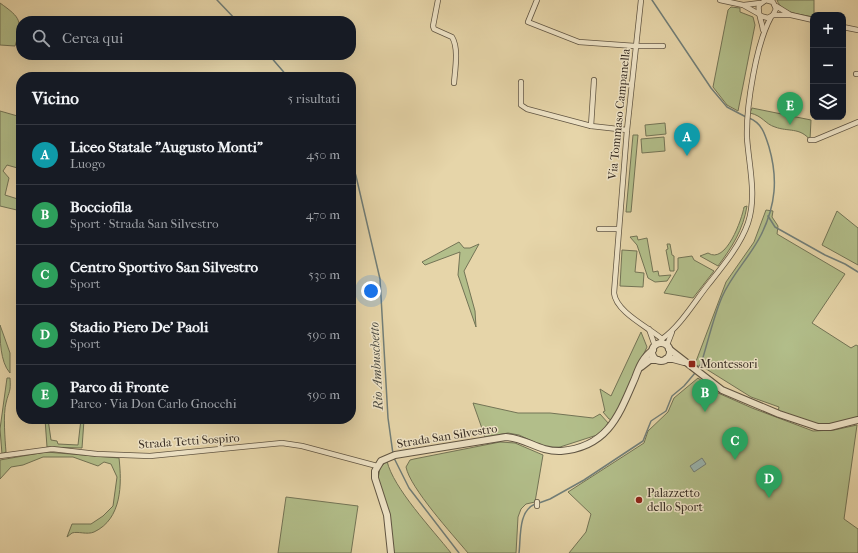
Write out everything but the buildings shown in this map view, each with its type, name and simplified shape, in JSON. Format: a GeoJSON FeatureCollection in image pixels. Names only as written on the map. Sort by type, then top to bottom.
{"type":"FeatureCollection","features":[{"type":"Feature","properties":{"kind":"street"},"geometry":{"type":"LineString","coordinates":[[438,0],[433,26],[434,29],[454,39],[454,83]]}},
{"type":"Feature","properties":{"kind":"street"},"geometry":{"type":"LineString","coordinates":[[537,0],[528,22],[579,42],[635,46],[663,46]]}},
{"type":"Feature","properties":{"kind":"street","name":"Via Tommaso Campanella"},"geometry":{"type":"LineString","coordinates":[[641,0],[635,46],[618,229],[615,300],[620,307],[649,329],[665,344]]}},
{"type":"Feature","properties":{"kind":"street"},"geometry":{"type":"LineString","coordinates":[[720,0],[743,5],[760,15],[791,15],[810,19]]}},
{"type":"Feature","properties":{"kind":"street"},"geometry":{"type":"LineString","coordinates":[[743,5],[762,1],[774,3],[791,15]]}},
{"type":"Feature","properties":{"kind":"street"},"geometry":{"type":"LineString","coordinates":[[762,1],[758,8],[763,32]]}},
{"type":"Feature","properties":{"kind":"street"},"geometry":{"type":"LineString","coordinates":[[654,348],[665,344],[674,329],[737,245],[748,223],[752,184],[747,120],[763,32],[772,16],[774,3]]}},
{"type":"Feature","properties":{"kind":"street"},"geometry":{"type":"LineString","coordinates":[[846,28],[858,30]]}},
{"type":"Feature","properties":{"kind":"street"},"geometry":{"type":"LineString","coordinates":[[591,126],[594,80]]}},
{"type":"Feature","properties":{"kind":"street"},"geometry":{"type":"LineString","coordinates":[[522,82],[521,105],[527,109],[591,126],[627,130]]}},
{"type":"Feature","properties":{"kind":"street"},"geometry":{"type":"LineString","coordinates":[[810,140],[814,140],[858,122]]}},
{"type":"Feature","properties":{"kind":"street"},"geometry":{"type":"LineString","coordinates":[[599,229],[618,229]]}},
{"type":"Feature","properties":{"kind":"street"},"geometry":{"type":"LineString","coordinates":[[649,329],[654,348],[654,356],[658,360]]}},
{"type":"Feature","properties":{"kind":"street"},"geometry":{"type":"LineString","coordinates":[[665,344],[674,329]]}},
{"type":"Feature","properties":{"kind":"street"},"geometry":{"type":"LineString","coordinates":[[665,344],[669,354],[666,359]]}},
{"type":"Feature","properties":{"kind":"street"},"geometry":{"type":"LineString","coordinates":[[665,344],[700,374],[722,390],[779,414],[811,426],[830,427],[858,420]]}},
{"type":"Feature","properties":{"kind":"street","name":"Strada San Silvestro"},"geometry":{"type":"LineString","coordinates":[[377,466],[388,457],[506,437],[516,439],[547,451],[569,450],[579,447],[599,438],[612,425],[639,369],[647,355],[654,348]]}},
{"type":"Feature","properties":{"kind":"street"},"geometry":{"type":"LineString","coordinates":[[639,369],[650,360],[673,359],[687,363]]}},
{"type":"Feature","properties":{"kind":"street","name":"Strada Tetti Sospiro"},"geometry":{"type":"LineString","coordinates":[[0,456],[52,449],[97,454],[150,456],[282,444],[302,446],[377,466]]}},
{"type":"Feature","properties":{"kind":"street"},"geometry":{"type":"LineString","coordinates":[[377,466],[375,478],[387,515],[391,553]]}},
{"type":"Feature","properties":{"kind":"green space"},"geometry":{"type":"Polygon","coordinates":[[[777,0],[814,0],[814,12],[810,12],[810,16],[798,14],[787,11],[779,5],[777,0]]]}},
{"type":"Feature","properties":{"kind":"green space"},"geometry":{"type":"Polygon","coordinates":[[[0,3],[16,17],[16,42],[15,46],[0,45],[0,3]]]}},
{"type":"Feature","properties":{"kind":"green space"},"geometry":{"type":"Polygon","coordinates":[[[731,7],[740,8],[740,12],[753,17],[755,25],[738,111],[727,105],[713,87],[728,10],[731,7]]]}},
{"type":"Feature","properties":{"kind":"green space"},"geometry":{"type":"Polygon","coordinates":[[[752,108],[811,120],[810,140],[798,131],[772,126],[758,116],[750,113],[752,108]]]}},
{"type":"Feature","properties":{"kind":"green space"},"geometry":{"type":"Polygon","coordinates":[[[0,111],[16,116],[16,168],[7,165],[3,171],[9,178],[5,195],[16,198],[16,210],[0,206],[0,111]]]}},
{"type":"Feature","properties":{"kind":"green space"},"geometry":{"type":"Polygon","coordinates":[[[665,123],[666,134],[646,136],[645,125],[665,123]]]}},
{"type":"Feature","properties":{"kind":"green space"},"geometry":{"type":"Polygon","coordinates":[[[633,135],[638,135],[631,212],[626,212],[633,135]]]}},
{"type":"Feature","properties":{"kind":"green space"},"geometry":{"type":"Polygon","coordinates":[[[664,137],[665,151],[642,153],[641,139],[664,137]]]}},
{"type":"Feature","properties":{"kind":"green space"},"geometry":{"type":"Polygon","coordinates":[[[747,206],[740,231],[718,266],[700,256],[708,253],[715,255],[721,253],[727,247],[740,221],[744,207],[747,206]]]}},
{"type":"Feature","properties":{"kind":"green space"},"geometry":{"type":"Polygon","coordinates":[[[766,210],[773,211],[772,217],[778,226],[777,234],[845,274],[812,323],[851,348],[856,345],[858,346],[858,418],[829,424],[814,424],[778,411],[779,407],[751,397],[703,367],[701,368],[695,364],[726,282],[754,242],[766,210]]]}},
{"type":"Feature","properties":{"kind":"green space"},"geometry":{"type":"Polygon","coordinates":[[[837,211],[858,228],[858,265],[822,245],[837,211]]]}},
{"type":"Feature","properties":{"kind":"green space"},"geometry":{"type":"Polygon","coordinates":[[[637,236],[638,240],[647,238],[653,272],[658,271],[659,276],[671,275],[667,281],[655,282],[648,278],[637,245],[630,237],[637,236]]]}},
{"type":"Feature","properties":{"kind":"green space"},"geometry":{"type":"Polygon","coordinates":[[[459,242],[464,248],[470,248],[479,244],[464,271],[475,311],[476,327],[458,275],[460,252],[425,265],[422,262],[459,242]]]}},
{"type":"Feature","properties":{"kind":"green space"},"geometry":{"type":"Polygon","coordinates":[[[667,244],[670,244],[672,255],[674,256],[674,271],[670,271],[666,250],[668,249],[667,244]]]}},
{"type":"Feature","properties":{"kind":"green space"},"geometry":{"type":"Polygon","coordinates":[[[622,250],[637,251],[635,272],[644,273],[643,287],[620,286],[622,250]]]}},
{"type":"Feature","properties":{"kind":"green space"},"geometry":{"type":"Polygon","coordinates":[[[692,256],[694,260],[714,271],[693,298],[664,293],[678,269],[678,258],[692,256]]]}},
{"type":"Feature","properties":{"kind":"green space"},"geometry":{"type":"Polygon","coordinates":[[[0,325],[10,353],[10,373],[2,357],[0,325]]]}},
{"type":"Feature","properties":{"kind":"green space"},"geometry":{"type":"Polygon","coordinates":[[[641,332],[647,347],[614,417],[612,420],[609,419],[603,412],[605,411],[600,389],[611,396],[641,332]]]}},
{"type":"Feature","properties":{"kind":"green space"},"geometry":{"type":"Polygon","coordinates":[[[7,378],[10,378],[10,391],[6,403],[4,427],[6,452],[2,454],[0,429],[7,378]]]}},
{"type":"Feature","properties":{"kind":"green space"},"geometry":{"type":"Polygon","coordinates":[[[698,378],[718,393],[752,408],[813,431],[834,430],[857,425],[844,519],[858,529],[858,553],[569,553],[586,532],[591,514],[568,492],[644,443],[648,431],[668,412],[674,398],[698,378]]]}},
{"type":"Feature","properties":{"kind":"green space"},"geometry":{"type":"Polygon","coordinates":[[[473,403],[518,413],[550,413],[593,418],[600,414],[609,424],[597,435],[560,447],[547,448],[519,435],[508,433],[485,437],[473,403]]]}},
{"type":"Feature","properties":{"kind":"green space"},"geometry":{"type":"Polygon","coordinates":[[[45,424],[49,424],[51,440],[57,441],[58,444],[78,445],[80,424],[84,424],[82,448],[47,447],[45,424]]]}},
{"type":"Feature","properties":{"kind":"green space"},"geometry":{"type":"Polygon","coordinates":[[[500,442],[515,443],[543,455],[535,502],[526,504],[521,509],[518,517],[516,553],[468,553],[423,499],[409,476],[406,467],[410,460],[500,442]]]}},
{"type":"Feature","properties":{"kind":"green space"},"geometry":{"type":"Polygon","coordinates":[[[46,452],[119,458],[120,489],[118,500],[110,519],[103,526],[91,533],[71,533],[67,537],[72,524],[91,524],[103,516],[113,506],[117,477],[111,464],[104,462],[98,466],[73,457],[43,457],[23,465],[11,467],[0,479],[0,460],[46,452]]]}},
{"type":"Feature","properties":{"kind":"green space"},"geometry":{"type":"Polygon","coordinates":[[[387,461],[397,484],[405,496],[451,553],[394,553],[389,515],[378,479],[380,468],[387,461]]]}},
{"type":"Feature","properties":{"kind":"green space"},"geometry":{"type":"Polygon","coordinates":[[[286,497],[358,506],[351,553],[278,553],[286,497]]]}},
{"type":"Feature","properties":{"kind":"water"},"geometry":{"type":"Polygon","coordinates":[[[702,458],[706,464],[694,472],[690,466],[702,458]]]}},
{"type":"Feature","properties":{"kind":"waterway","name":"Rio Ambuschetto"},"geometry":{"type":"LineString","coordinates":[[217,0],[232,16]]}},
{"type":"Feature","properties":{"kind":"waterway"},"geometry":{"type":"LineString","coordinates":[[652,0],[711,88],[727,107],[746,117]]}},
{"type":"Feature","properties":{"kind":"waterway","name":"Rio Ambuschetto"},"geometry":{"type":"LineString","coordinates":[[273,60],[284,72]]}},
{"type":"Feature","properties":{"kind":"waterway"},"geometry":{"type":"LineString","coordinates":[[697,369],[701,364],[722,297],[731,281],[752,251],[761,235],[770,213],[774,191],[774,170],[772,158],[764,133],[760,126],[749,118]]}},
{"type":"Feature","properties":{"kind":"waterway","name":"Rio Ambuschetto"},"geometry":{"type":"LineString","coordinates":[[356,176],[380,279],[388,418],[393,454]]}},
{"type":"Feature","properties":{"kind":"waterway"},"geometry":{"type":"LineString","coordinates":[[768,216],[775,227],[858,272]]}},
{"type":"Feature","properties":{"kind":"waterway"},"geometry":{"type":"LineString","coordinates":[[539,503],[550,499],[584,480],[643,441],[651,421],[666,411],[672,396],[684,386],[695,373]]}},
{"type":"Feature","properties":{"kind":"waterway","name":"Rio Ambuschetto"},"geometry":{"type":"LineString","coordinates":[[394,458],[409,488],[459,553]]}},
{"type":"Feature","properties":{"kind":"waterway"},"geometry":{"type":"LineString","coordinates":[[519,553],[520,532],[523,518],[530,507],[535,504]]}},
{"type":"Feature","properties":{"kind":"place","name":"Parco di Fronte"},"geometry":{"type":"Point","coordinates":[790,125]}},
{"type":"Feature","properties":{"kind":"place","name":"Liceo Statale \"Augusto Monti\""},"geometry":{"type":"Point","coordinates":[687,156]}},
{"type":"Feature","properties":{"kind":"place","name":"Montessori"},"geometry":{"type":"Point","coordinates":[692,364]}},
{"type":"Feature","properties":{"kind":"place","name":"Bocciofila"},"geometry":{"type":"Point","coordinates":[705,412]}},
{"type":"Feature","properties":{"kind":"place","name":"Centro Sportivo San Silvestro"},"geometry":{"type":"Point","coordinates":[735,460]}},
{"type":"Feature","properties":{"kind":"place","name":"Stadio Piero De' Paoli"},"geometry":{"type":"Point","coordinates":[769,498]}},
{"type":"Feature","properties":{"kind":"place","name":"Palazzetto dello Sport"},"geometry":{"type":"Point","coordinates":[639,500]}}]}
